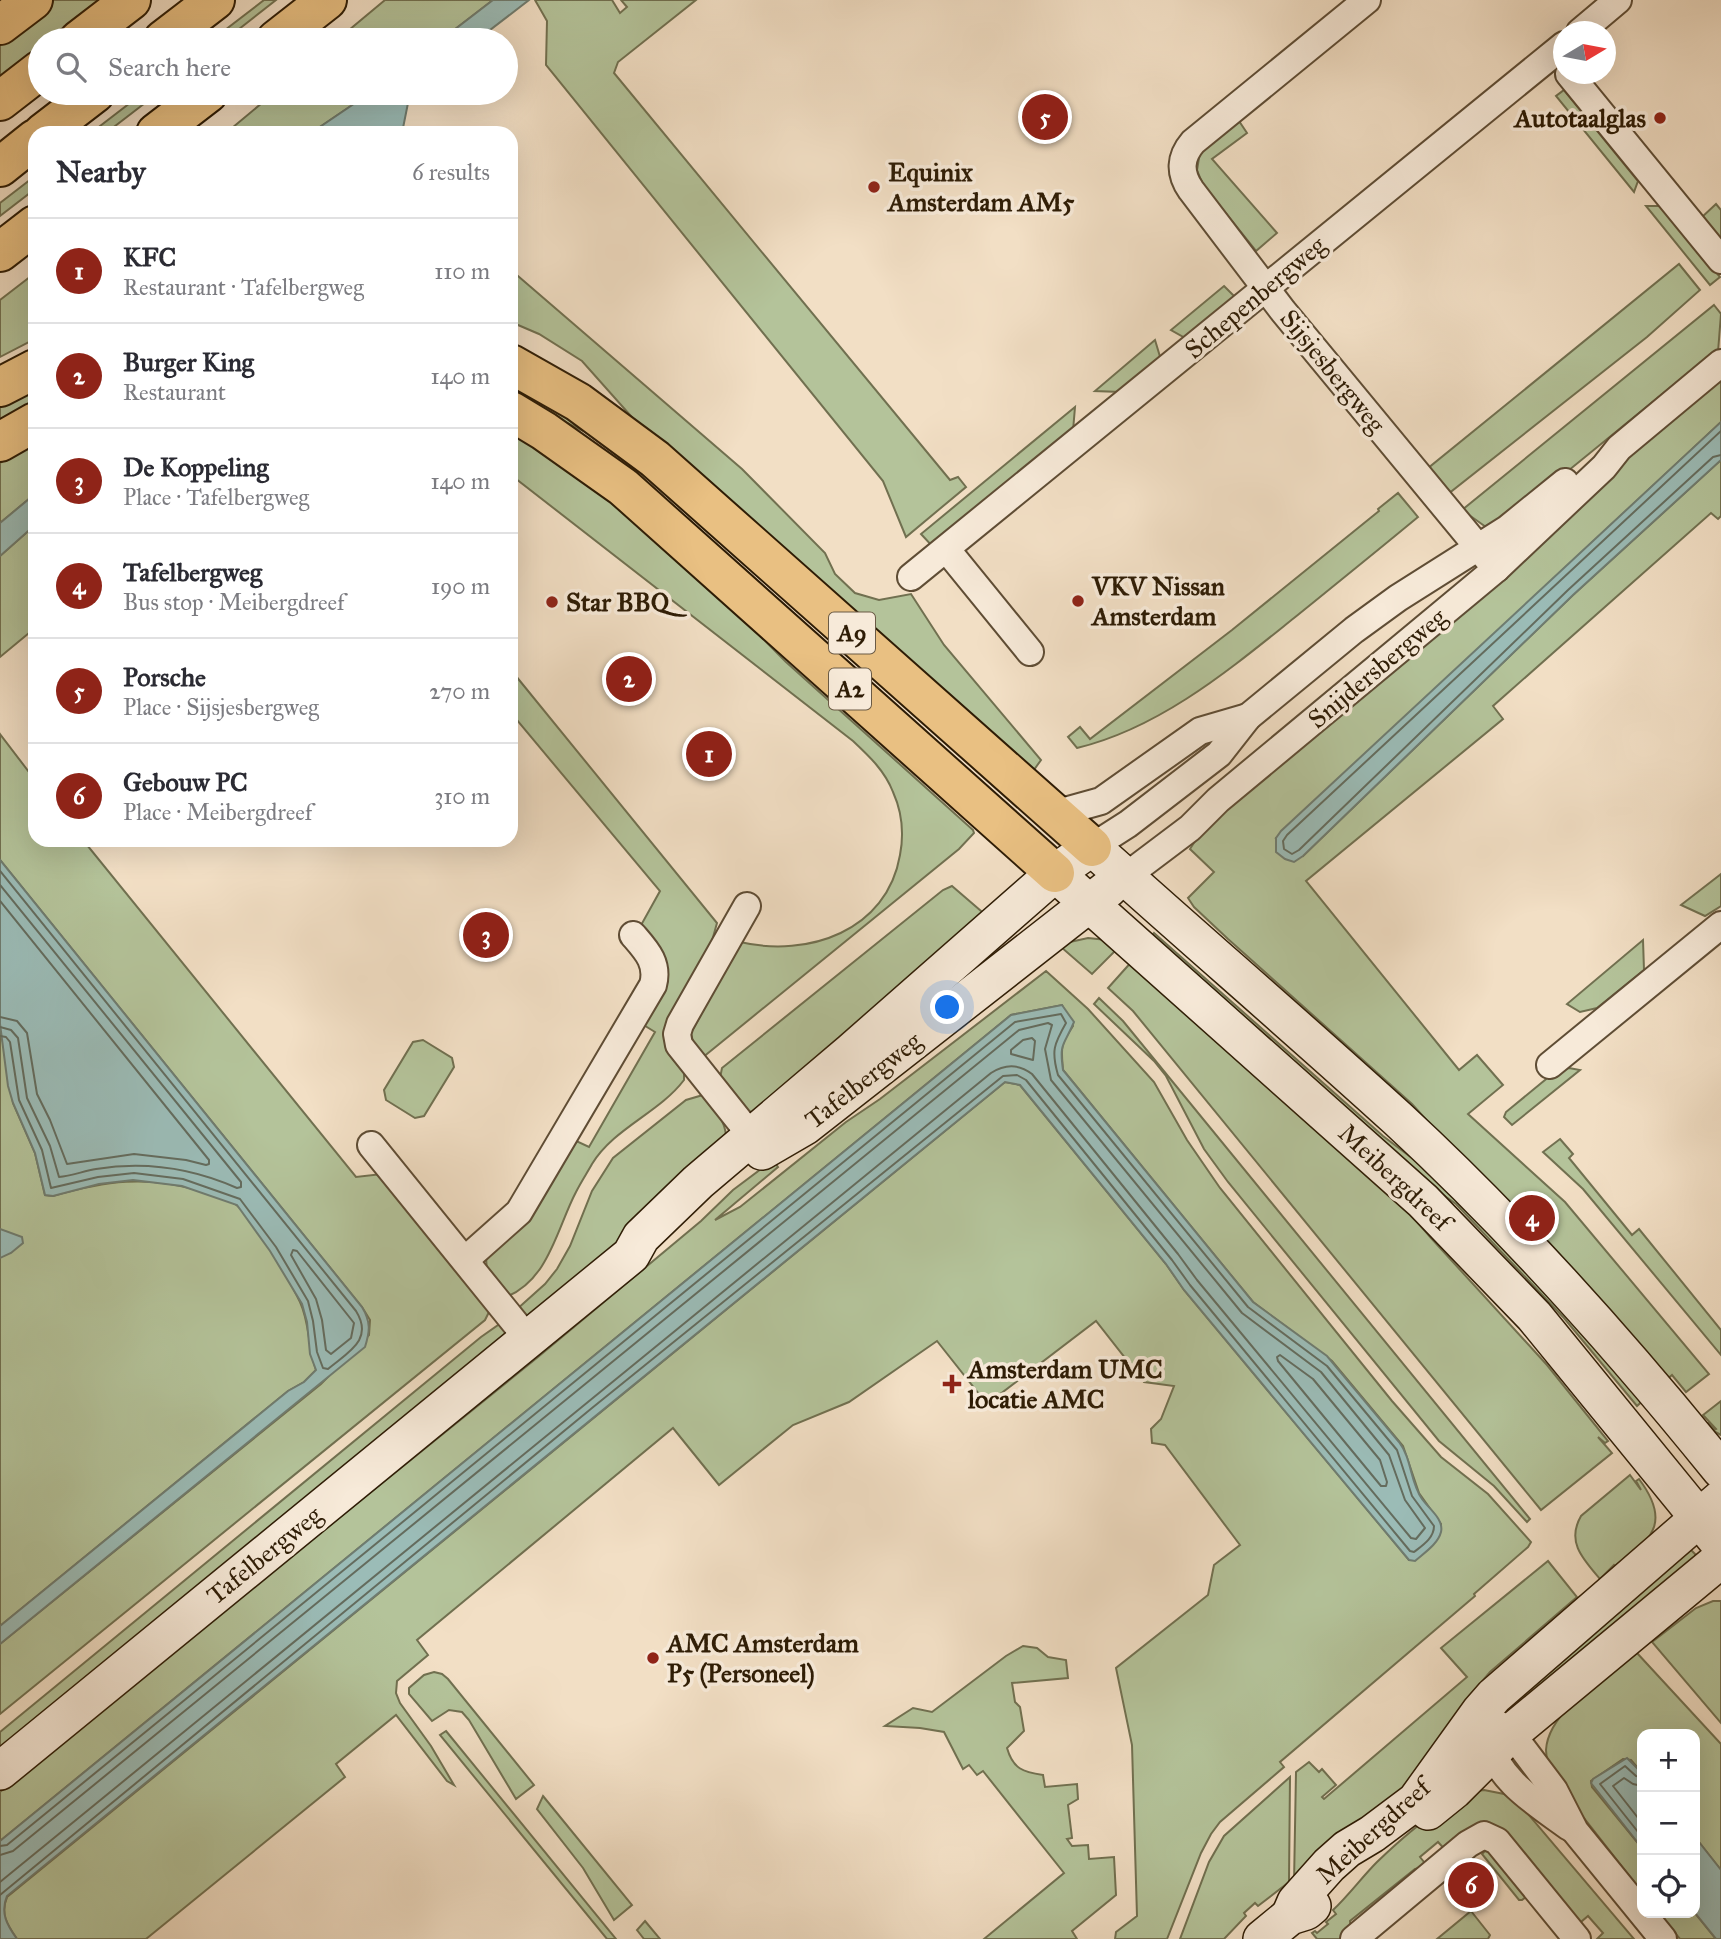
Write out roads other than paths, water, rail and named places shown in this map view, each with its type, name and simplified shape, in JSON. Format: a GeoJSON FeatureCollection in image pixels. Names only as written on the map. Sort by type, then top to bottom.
{"type":"FeatureCollection","features":[{"type":"Feature","properties":{"kind":"highway"},"geometry":{"type":"LineString","coordinates":[[0,25],[33,0]]}},
{"type":"Feature","properties":{"kind":"highway"},"geometry":{"type":"LineString","coordinates":[[95,28],[131,0]]}},
{"type":"Feature","properties":{"kind":"highway"},"geometry":{"type":"LineString","coordinates":[[179,28],[215,0]]}},
{"type":"Feature","properties":{"kind":"highway"},"geometry":{"type":"LineString","coordinates":[[291,28],[327,0]]}},
{"type":"Feature","properties":{"kind":"highway"},"geometry":{"type":"LineString","coordinates":[[0,101],[28,79]]}},
{"type":"Feature","properties":{"kind":"highway"},"geometry":{"type":"LineString","coordinates":[[52,126],[79,105]]}},
{"type":"Feature","properties":{"kind":"highway"},"geometry":{"type":"LineString","coordinates":[[165,126],[192,105]]}},
{"type":"Feature","properties":{"kind":"highway"},"geometry":{"type":"LineString","coordinates":[[0,167],[28,145]]}},
{"type":"Feature","properties":{"kind":"highway"},"geometry":{"type":"LineString","coordinates":[[0,252],[28,230]]}},
{"type":"Feature","properties":{"kind":"highway","name":"A9"},"geometry":{"type":"LineString","coordinates":[[518,368],[578,402],[655,459],[1092,847]]}},
{"type":"Feature","properties":{"kind":"highway"},"geometry":{"type":"LineString","coordinates":[[0,387],[28,373]]}},
{"type":"Feature","properties":{"kind":"highway","name":"A2"},"geometry":{"type":"LineString","coordinates":[[518,415],[623,487],[1055,873]]}},
{"type":"Feature","properties":{"kind":"highway"},"geometry":{"type":"LineString","coordinates":[[0,442],[28,426]]}},
{"type":"Feature","properties":{"kind":"street","name":"Sijsjesbergweg"},"geometry":{"type":"LineString","coordinates":[[1367,0],[1193,142],[1184,155],[1182,173],[1185,182],[1292,322],[1496,569]]}},
{"type":"Feature","properties":{"kind":"street"},"geometry":{"type":"LineString","coordinates":[[1593,21],[1618,0]]}},
{"type":"Feature","properties":{"kind":"street","name":"Schepenbergweg"},"geometry":{"type":"LineString","coordinates":[[911,576],[947,550],[1266,287],[1553,67]]}},
{"type":"Feature","properties":{"kind":"street"},"geometry":{"type":"LineString","coordinates":[[1581,84],[1721,260]]}},
{"type":"Feature","properties":{"kind":"street","name":"Snijdersbergweg"},"geometry":{"type":"LineString","coordinates":[[1125,877],[1190,828],[1229,791],[1496,569],[1604,467],[1619,448],[1721,363]]}},
{"type":"Feature","properties":{"kind":"street","name":"Snijdersbergweg"},"geometry":{"type":"LineString","coordinates":[[1092,847],[1128,824],[1219,754],[1248,717],[1354,630],[1398,598],[1507,529],[1595,457],[1619,448]]}},
{"type":"Feature","properties":{"kind":"street"},"geometry":{"type":"LineString","coordinates":[[947,550],[1030,652]]}},
{"type":"Feature","properties":{"kind":"street","name":"Snijdersbergweg"},"geometry":{"type":"LineString","coordinates":[[1052,811],[1065,811],[1101,801],[1200,731],[1248,717]]}},
{"type":"Feature","properties":{"kind":"street","name":"Tafelbergweg"},"geometry":{"type":"LineString","coordinates":[[0,1771],[631,1255],[641,1237],[698,1182],[758,1144],[1055,873],[1092,847]]}},
{"type":"Feature","properties":{"kind":"street","name":"Meibergdreef"},"geometry":{"type":"LineString","coordinates":[[1092,847],[1398,1119],[1522,1241],[1630,1358],[1721,1470]]}},
{"type":"Feature","properties":{"kind":"street","name":"Meibergdreef"},"geometry":{"type":"LineString","coordinates":[[1055,873],[1423,1201],[1534,1316],[1710,1508],[1721,1545]]}},
{"type":"Feature","properties":{"kind":"street","name":"Tafelbergweg"},"geometry":{"type":"LineString","coordinates":[[758,1144],[805,1126],[1125,877]]}},
{"type":"Feature","properties":{"kind":"street"},"geometry":{"type":"LineString","coordinates":[[747,906],[680,1024],[677,1034],[679,1045],[758,1144]]}},
{"type":"Feature","properties":{"kind":"street"},"geometry":{"type":"LineString","coordinates":[[1550,1065],[1721,925]]}},
{"type":"Feature","properties":{"kind":"street"},"geometry":{"type":"LineString","coordinates":[[465,1260],[519,1212],[653,985],[656,977],[653,961],[634,934]]}},
{"type":"Feature","properties":{"kind":"street"},"geometry":{"type":"LineString","coordinates":[[371,1145],[528,1339]]}},
{"type":"Feature","properties":{"kind":"street","name":"Meibergdreef"},"geometry":{"type":"LineString","coordinates":[[1290,1916],[1296,1902],[1329,1865],[1347,1849],[1416,1801],[1494,1696],[1710,1508]]}},
{"type":"Feature","properties":{"kind":"street","name":"Meibergdreef"},"geometry":{"type":"LineString","coordinates":[[1262,1939],[1290,1916],[1306,1911],[1454,1790],[1501,1744],[1721,1559]]}},
{"type":"Feature","properties":{"kind":"street"},"geometry":{"type":"LineString","coordinates":[[1480,1712],[1501,1744],[1554,1790],[1575,1831],[1663,1939]]}},
{"type":"Feature","properties":{"kind":"street"},"geometry":{"type":"LineString","coordinates":[[1354,1939],[1468,1844],[1484,1835],[1497,1841],[1577,1939]]}},
{"type":"Feature","properties":{"kind":"water"},"geometry":{"type":"Polygon","coordinates":[[[493,0],[529,0],[493,28],[457,28],[493,0]]]}},
{"type":"Feature","properties":{"kind":"water"},"geometry":{"type":"Polygon","coordinates":[[[352,105],[408,105],[403,126],[321,126],[352,105]]]}},
{"type":"Feature","properties":{"kind":"water"},"geometry":{"type":"Polygon","coordinates":[[[1721,422],[1721,460],[1573,595],[1303,856],[1294,862],[1276,852],[1276,838],[1281,831],[1721,422]]]}},
{"type":"Feature","properties":{"kind":"water"},"geometry":{"type":"Polygon","coordinates":[[[28,500],[28,531],[0,556],[0,523],[28,500]]]}},
{"type":"Feature","properties":{"kind":"water"},"geometry":{"type":"Polygon","coordinates":[[[0,860],[362,1307],[369,1327],[365,1347],[0,1644],[0,1626],[316,1370],[310,1354],[302,1304],[270,1251],[237,1205],[182,1186],[133,1180],[99,1184],[53,1196],[45,1195],[35,1153],[8,1086],[0,1024],[0,860]]]}},
{"type":"Feature","properties":{"kind":"water"},"geometry":{"type":"Polygon","coordinates":[[[1062,1005],[1074,1022],[1062,1049],[1063,1070],[1253,1302],[1327,1356],[1399,1442],[1418,1492],[1435,1514],[1441,1527],[1434,1544],[1415,1561],[1409,1560],[1184,1290],[1166,1264],[1020,1085],[1005,1082],[7,1896],[4,1908],[6,1919],[17,1939],[0,1939],[0,1841],[1011,1015],[1062,1005]]]}},
{"type":"Feature","properties":{"kind":"water"},"geometry":{"type":"Polygon","coordinates":[[[0,1229],[22,1237],[23,1243],[0,1258],[0,1229]]]}},
{"type":"Feature","properties":{"kind":"water"},"geometry":{"type":"Polygon","coordinates":[[[1627,1758],[1637,1768],[1637,1842],[1591,1783],[1593,1779],[1627,1758]]]}},
{"type":"Feature","properties":{"kind":"water"},"geometry":{"type":"Polygon","coordinates":[[[1700,1843],[1721,1870],[1721,1939],[1716,1939],[1699,1918],[1700,1843]]]}},
{"type":"Feature","properties":{"kind":"place","name":"Porsche"},"geometry":{"type":"Point","coordinates":[1045,117]}},
{"type":"Feature","properties":{"kind":"place","name":"Autotaalglas"},"geometry":{"type":"Point","coordinates":[1660,118]}},
{"type":"Feature","properties":{"kind":"place","name":"Equinix Amsterdam AM5"},"geometry":{"type":"Point","coordinates":[874,187]}},
{"type":"Feature","properties":{"kind":"place","name":"VKV Nissan Amsterdam"},"geometry":{"type":"Point","coordinates":[1078,601]}},
{"type":"Feature","properties":{"kind":"place","name":"Star BBQ"},"geometry":{"type":"Point","coordinates":[552,602]}},
{"type":"Feature","properties":{"kind":"place","name":"Burger King"},"geometry":{"type":"Point","coordinates":[629,679]}},
{"type":"Feature","properties":{"kind":"place","name":"KFC"},"geometry":{"type":"Point","coordinates":[709,754]}},
{"type":"Feature","properties":{"kind":"place","name":"De Koppeling"},"geometry":{"type":"Point","coordinates":[486,935]}},
{"type":"Feature","properties":{"kind":"place","name":"Tafelbergweg"},"geometry":{"type":"Point","coordinates":[1532,1218]}},
{"type":"Feature","properties":{"kind":"place","name":"Amsterdam UMC locatie AMC"},"geometry":{"type":"Point","coordinates":[952,1384]}},
{"type":"Feature","properties":{"kind":"place","name":"AMC Amsterdam P5 (Personeel)"},"geometry":{"type":"Point","coordinates":[653,1658]}},
{"type":"Feature","properties":{"kind":"place","name":"Gebouw PC"},"geometry":{"type":"Point","coordinates":[1471,1885]}}]}
